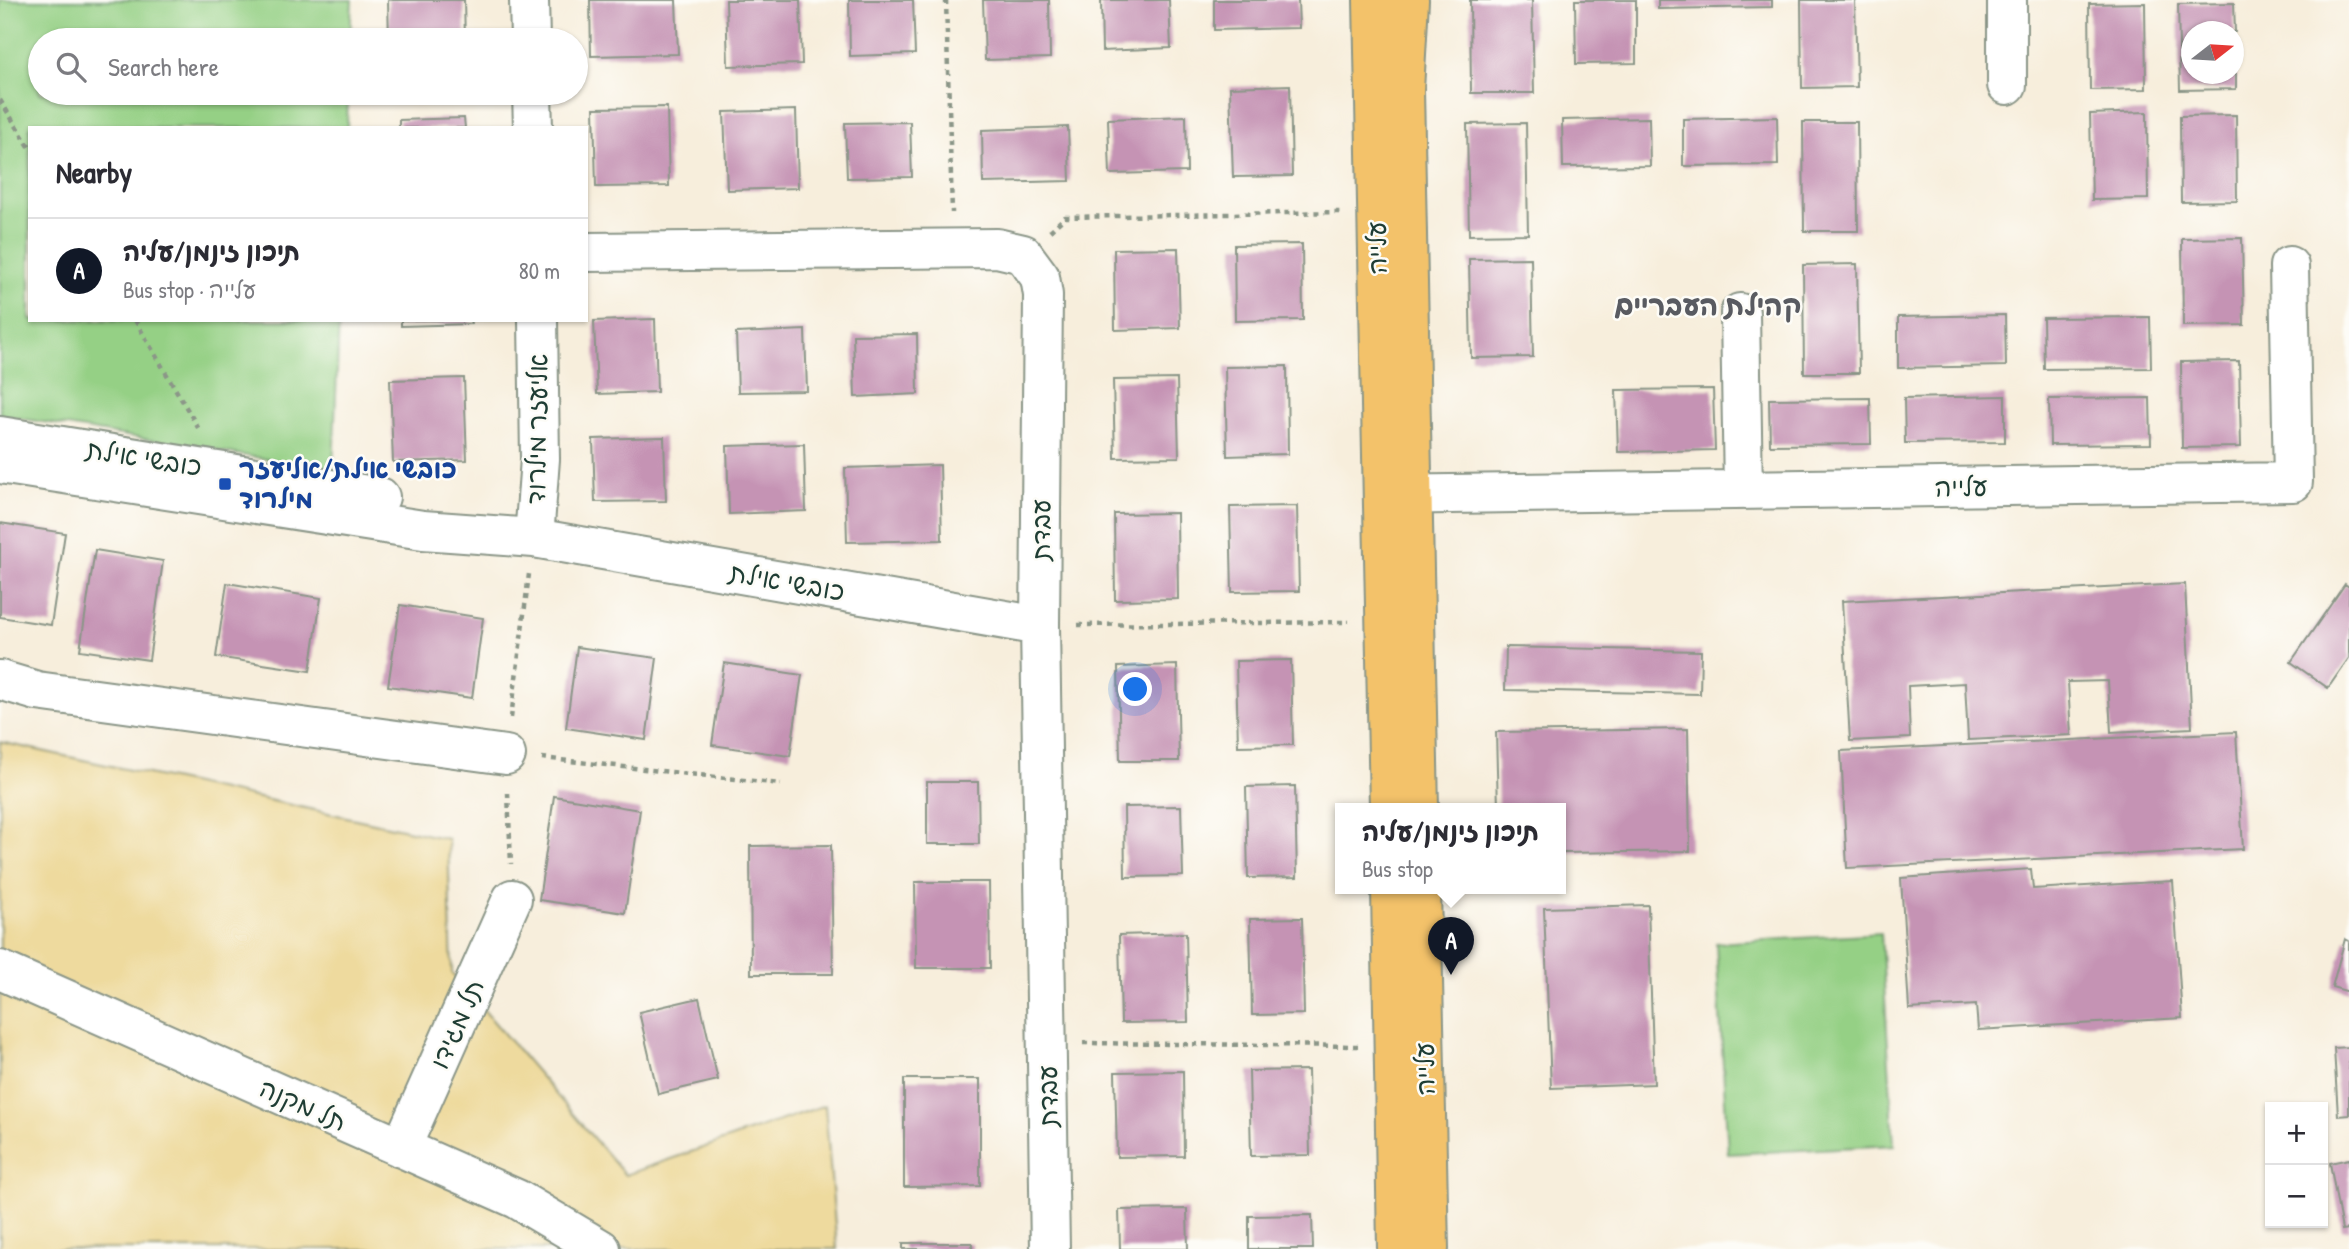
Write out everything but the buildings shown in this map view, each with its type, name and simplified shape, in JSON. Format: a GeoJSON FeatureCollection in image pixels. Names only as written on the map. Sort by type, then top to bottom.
{"type":"FeatureCollection","features":[{"type":"Feature","properties":{"kind":"main road","name":"עלייה"},"geometry":{"type":"LineString","coordinates":[[1373,0],[1377,211],[1419,803]]}},
{"type":"Feature","properties":{"kind":"main road","name":"עלייה"},"geometry":{"type":"LineString","coordinates":[[1389,803],[1385,622],[1398,495],[1404,90],[1409,0]]}},
{"type":"Feature","properties":{"kind":"main road","name":"עלייה"},"geometry":{"type":"LineString","coordinates":[[1391,894],[1397,1249]]}},
{"type":"Feature","properties":{"kind":"main road","name":"עלייה"},"geometry":{"type":"LineString","coordinates":[[1421,894],[1429,1249]]}},
{"type":"Feature","properties":{"kind":"street"},"geometry":{"type":"LineString","coordinates":[[530,0],[530,28]]}},
{"type":"Feature","properties":{"kind":"street"},"geometry":{"type":"LineString","coordinates":[[2007,0],[2007,85]]}},
{"type":"Feature","properties":{"kind":"street"},"geometry":{"type":"LineString","coordinates":[[532,105],[533,126]]}},
{"type":"Feature","properties":{"kind":"street"},"geometry":{"type":"LineString","coordinates":[[588,252],[998,248],[1023,254]]}},
{"type":"Feature","properties":{"kind":"street","name":"עבדת"},"geometry":{"type":"LineString","coordinates":[[1023,254],[1040,276],[1043,295],[1040,626],[1050,1249]]}},
{"type":"Feature","properties":{"kind":"street","name":"עלייה"},"geometry":{"type":"LineString","coordinates":[[1398,495],[2293,482],[2289,266]]}},
{"type":"Feature","properties":{"kind":"street"},"geometry":{"type":"LineString","coordinates":[[1740,313],[1742,490]]}},
{"type":"Feature","properties":{"kind":"street","name":"אליעזר מילרוד"},"geometry":{"type":"LineString","coordinates":[[534,538],[540,449],[537,322]]}},
{"type":"Feature","properties":{"kind":"street","name":"כובשי אילת"},"geometry":{"type":"LineString","coordinates":[[0,436],[460,512],[534,538]]}},
{"type":"Feature","properties":{"kind":"street","name":"כובשי אילת"},"geometry":{"type":"LineString","coordinates":[[0,464],[423,530],[534,538],[1040,626]]}},
{"type":"Feature","properties":{"kind":"street"},"geometry":{"type":"LineString","coordinates":[[0,680],[37,691],[506,755]]}},
{"type":"Feature","properties":{"kind":"street","name":"תל מגידו"},"geometry":{"type":"LineString","coordinates":[[401,1148],[513,900]]}},
{"type":"Feature","properties":{"kind":"street","name":"תל מקנה"},"geometry":{"type":"LineString","coordinates":[[0,970],[517,1199],[601,1249]]}},
{"type":"Feature","properties":{"kind":"path"},"geometry":{"type":"LineString","coordinates":[[946,0],[953,248]]}},
{"type":"Feature","properties":{"kind":"path"},"geometry":{"type":"LineString","coordinates":[[0,100],[28,145]]}},
{"type":"Feature","properties":{"kind":"path"},"geometry":{"type":"LineString","coordinates":[[1023,254],[1065,217],[1377,211]]}},
{"type":"Feature","properties":{"kind":"path"},"geometry":{"type":"LineString","coordinates":[[136,322],[223,471]]}},
{"type":"Feature","properties":{"kind":"path"},"geometry":{"type":"LineString","coordinates":[[1040,626],[1385,622]]}},
{"type":"Feature","properties":{"kind":"path"},"geometry":{"type":"LineString","coordinates":[[506,755],[781,784]]}},
{"type":"Feature","properties":{"kind":"path"},"geometry":{"type":"LineString","coordinates":[[1047,1042],[1394,1046]]}},
{"type":"Feature","properties":{"kind":"green space"},"geometry":{"type":"Polygon","coordinates":[[[0,0],[352,0],[351,28],[28,28],[28,105],[348,105],[347,126],[28,126],[28,322],[339,322],[333,470],[0,415],[0,0]]]}},
{"type":"Feature","properties":{"kind":"green space"},"geometry":{"type":"Polygon","coordinates":[[[1881,933],[1894,1145],[1728,1154],[1716,943],[1881,933]]]}},
{"type":"Feature","properties":{"kind":"sand"},"geometry":{"type":"Polygon","coordinates":[[[0,742],[448,839],[452,973],[625,1175],[825,1105],[837,1249],[0,1249],[0,742]]]}},
{"type":"Feature","properties":{"kind":"place","name":"כובשי אילת/אליעזר מילרוד"},"geometry":{"type":"Point","coordinates":[225,484]}},
{"type":"Feature","properties":{"kind":"place","name":"תיכון זינמן/עליה"},"geometry":{"type":"Point","coordinates":[1451,975]}},
{"type":"Feature","properties":{"kind":"district","name":"קהילת העבריים"},"geometry":{"type":"Point","coordinates":[1708,305]}}]}
